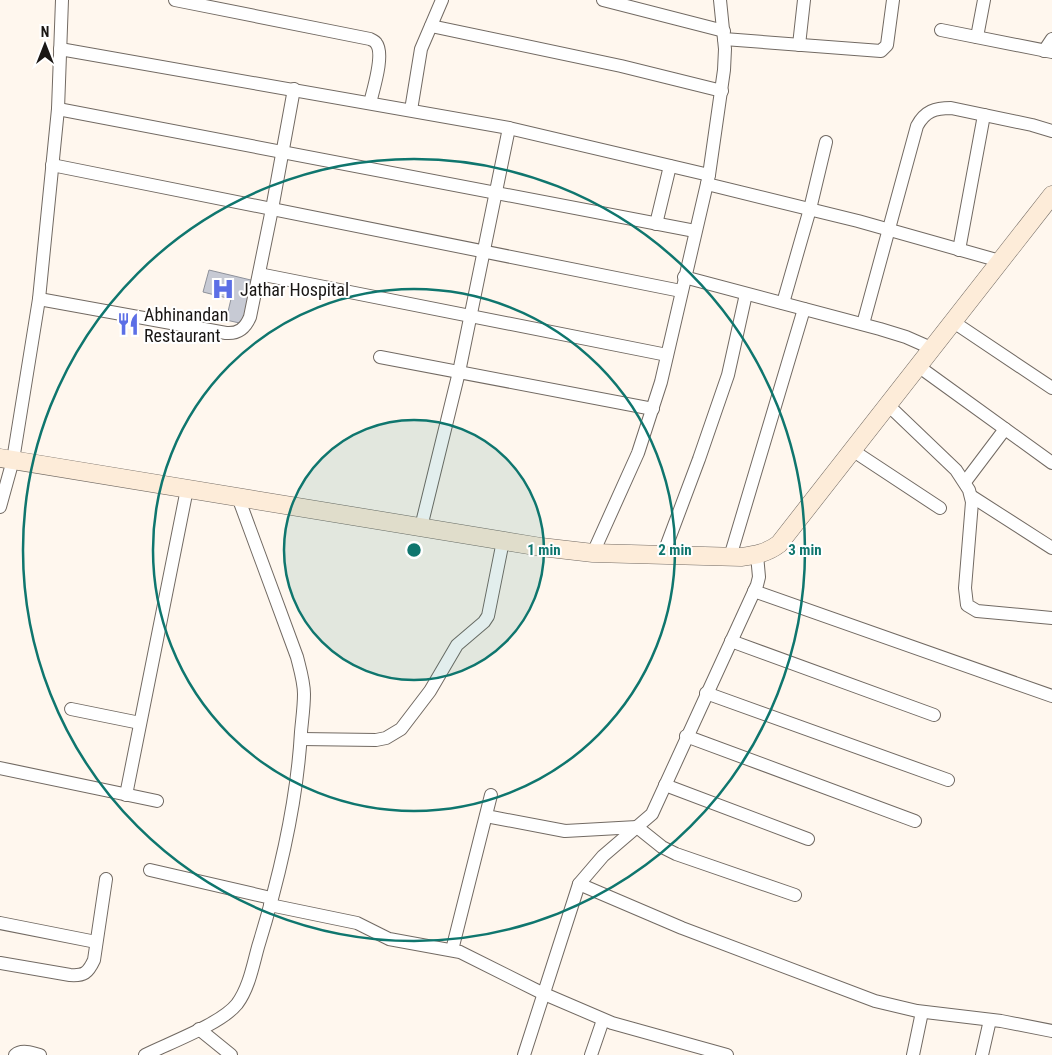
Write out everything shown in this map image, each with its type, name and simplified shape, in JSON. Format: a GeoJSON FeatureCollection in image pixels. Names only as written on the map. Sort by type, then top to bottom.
{"type":"FeatureCollection","features":[{"type":"Feature","properties":{"kind":"street"},"geometry":{"type":"LineString","coordinates":[[0,507],[6,459],[39,299],[58,108],[62,0]]}},
{"type":"Feature","properties":{"kind":"street"},"geometry":{"type":"LineString","coordinates":[[175,0],[236,6],[370,39],[376,43],[380,51],[370,103]]}},
{"type":"Feature","properties":{"kind":"street"},"geometry":{"type":"LineString","coordinates":[[411,110],[421,49],[442,0]]}},
{"type":"Feature","properties":{"kind":"street"},"geometry":{"type":"LineString","coordinates":[[603,0],[724,35],[799,45],[881,51],[887,45],[893,0]]}},
{"type":"Feature","properties":{"kind":"street"},"geometry":{"type":"LineString","coordinates":[[593,553],[638,453],[652,409],[667,355],[708,179],[722,91],[724,35],[720,0]]}},
{"type":"Feature","properties":{"kind":"street"},"geometry":{"type":"LineString","coordinates":[[799,45],[804,0]]}},
{"type":"Feature","properties":{"kind":"street"},"geometry":{"type":"LineString","coordinates":[[977,37],[984,0]]}},
{"type":"Feature","properties":{"kind":"street"},"geometry":{"type":"LineString","coordinates":[[431,26],[581,57],[722,91]]}},
{"type":"Feature","properties":{"kind":"street"},"geometry":{"type":"LineString","coordinates":[[941,30],[1048,51],[1052,39]]}},
{"type":"Feature","properties":{"kind":"street"},"geometry":{"type":"LineString","coordinates":[[60,49],[508,128],[670,166],[810,209],[1000,261]]}},
{"type":"Feature","properties":{"kind":"street"},"geometry":{"type":"LineString","coordinates":[[39,299],[232,334],[240,331],[248,323],[259,274],[294,89]]}},
{"type":"Feature","properties":{"kind":"street"},"geometry":{"type":"LineString","coordinates":[[58,108],[695,231]]}},
{"type":"Feature","properties":{"kind":"street"},"geometry":{"type":"LineString","coordinates":[[863,324],[920,120],[932,110],[951,108],[1037,126],[1052,131]]}},
{"type":"Feature","properties":{"kind":"street"},"geometry":{"type":"LineString","coordinates":[[959,250],[984,115]]}},
{"type":"Feature","properties":{"kind":"street"},"geometry":{"type":"LineString","coordinates":[[421,527],[459,372],[508,128]]}},
{"type":"Feature","properties":{"kind":"street"},"geometry":{"type":"LineString","coordinates":[[783,303],[810,209],[826,142]]}},
{"type":"Feature","properties":{"kind":"street"},"geometry":{"type":"LineString","coordinates":[[52,165],[681,291]]}},
{"type":"Feature","properties":{"kind":"street"},"geometry":{"type":"LineString","coordinates":[[656,224],[670,166]]}},
{"type":"Feature","properties":{"kind":"street"},"geometry":{"type":"LineString","coordinates":[[6,459],[503,541],[593,553],[730,557],[757,555],[779,544],[1052,195]]}},
{"type":"Feature","properties":{"kind":"street"},"geometry":{"type":"LineString","coordinates":[[259,274],[667,355]]}},
{"type":"Feature","properties":{"kind":"street"},"geometry":{"type":"LineString","coordinates":[[684,278],[863,324],[894,333],[931,348]]}},
{"type":"Feature","properties":{"kind":"street"},"geometry":{"type":"LineString","coordinates":[[663,555],[728,375],[746,294]]}},
{"type":"Feature","properties":{"kind":"street"},"geometry":{"type":"LineString","coordinates":[[730,557],[804,309]]}},
{"type":"Feature","properties":{"kind":"street"},"geometry":{"type":"LineString","coordinates":[[952,321],[1052,388]]}},
{"type":"Feature","properties":{"kind":"street"},"geometry":{"type":"LineString","coordinates":[[380,357],[652,409]]}},
{"type":"Feature","properties":{"kind":"street"},"geometry":{"type":"LineString","coordinates":[[918,366],[1052,463]]}},
{"type":"Feature","properties":{"kind":"street"},"geometry":{"type":"LineString","coordinates":[[887,404],[956,470],[965,482],[971,496],[965,588],[967,605],[977,611],[1052,618]]}},
{"type":"Feature","properties":{"kind":"street"},"geometry":{"type":"LineString","coordinates":[[965,482],[1005,429]]}},
{"type":"Feature","properties":{"kind":"street"},"geometry":{"type":"LineString","coordinates":[[852,450],[940,508]]}},
{"type":"Feature","properties":{"kind":"street"},"geometry":{"type":"LineString","coordinates":[[126,794],[188,489]]}},
{"type":"Feature","properties":{"kind":"street"},"geometry":{"type":"LineString","coordinates":[[971,496],[1052,548]]}},
{"type":"Feature","properties":{"kind":"street"},"geometry":{"type":"LineString","coordinates":[[145,1055],[199,1029],[228,1012],[238,1002],[249,977],[270,901],[294,800],[304,694],[302,677],[238,497]]}},
{"type":"Feature","properties":{"kind":"street"},"geometry":{"type":"LineString","coordinates":[[301,739],[376,740],[386,738],[401,729],[430,691],[457,644],[484,622],[488,616],[503,541]]}},
{"type":"Feature","properties":{"kind":"street"},"geometry":{"type":"LineString","coordinates":[[524,1055],[542,993],[579,884],[603,856],[652,814],[686,736],[754,592],[758,577],[757,555]]}},
{"type":"Feature","properties":{"kind":"street"},"geometry":{"type":"LineString","coordinates":[[754,592],[1052,696]]}},
{"type":"Feature","properties":{"kind":"street"},"geometry":{"type":"LineString","coordinates":[[731,641],[934,715]]}},
{"type":"Feature","properties":{"kind":"street"},"geometry":{"type":"LineString","coordinates":[[706,694],[948,780]]}},
{"type":"Feature","properties":{"kind":"street"},"geometry":{"type":"LineString","coordinates":[[70,709],[140,723]]}},
{"type":"Feature","properties":{"kind":"street"},"geometry":{"type":"LineString","coordinates":[[686,736],[916,821]]}},
{"type":"Feature","properties":{"kind":"street"},"geometry":{"type":"LineString","coordinates":[[0,768],[157,801]]}},
{"type":"Feature","properties":{"kind":"street"},"geometry":{"type":"LineString","coordinates":[[665,785],[808,839]]}},
{"type":"Feature","properties":{"kind":"street"},"geometry":{"type":"LineString","coordinates":[[452,950],[491,795]]}},
{"type":"Feature","properties":{"kind":"street"},"geometry":{"type":"LineString","coordinates":[[486,816],[565,831],[636,827],[676,854],[795,896]]}},
{"type":"Feature","properties":{"kind":"street"},"geometry":{"type":"LineString","coordinates":[[150,870],[357,923],[389,939],[452,950],[603,1020],[727,1055]]}},
{"type":"Feature","properties":{"kind":"street"},"geometry":{"type":"LineString","coordinates":[[0,964],[70,976],[80,976],[88,972],[94,960],[106,879]]}},
{"type":"Feature","properties":{"kind":"street"},"geometry":{"type":"LineString","coordinates":[[579,884],[682,928],[875,1001],[922,1012],[990,1020],[1052,1031]]}},
{"type":"Feature","properties":{"kind":"street"},"geometry":{"type":"LineString","coordinates":[[0,923],[96,942]]}},
{"type":"Feature","properties":{"kind":"street"},"geometry":{"type":"LineString","coordinates":[[914,1055],[922,1012]]}},
{"type":"Feature","properties":{"kind":"street"},"geometry":{"type":"LineString","coordinates":[[591,1055],[603,1020]]}},
{"type":"Feature","properties":{"kind":"street"},"geometry":{"type":"LineString","coordinates":[[982,1055],[990,1020]]}},
{"type":"Feature","properties":{"kind":"street"},"geometry":{"type":"LineString","coordinates":[[199,1029],[232,1055]]}},
{"type":"Feature","properties":{"kind":"street"},"geometry":{"type":"LineString","coordinates":[[15,1055],[18,1052],[40,1055]]}},
{"type":"Feature","properties":{"kind":"building"},"geometry":{"type":"Polygon","coordinates":[[[209,270],[255,281],[244,324],[226,320],[231,299],[203,292],[209,270]]]}},
{"type":"Feature","properties":{"kind":"place","name":"Jathar Hospital"},"geometry":{"type":"Point","coordinates":[223,289]}},
{"type":"Feature","properties":{"kind":"place","name":"Abhinandan Restaurant"},"geometry":{"type":"Point","coordinates":[128,324]}}]}
